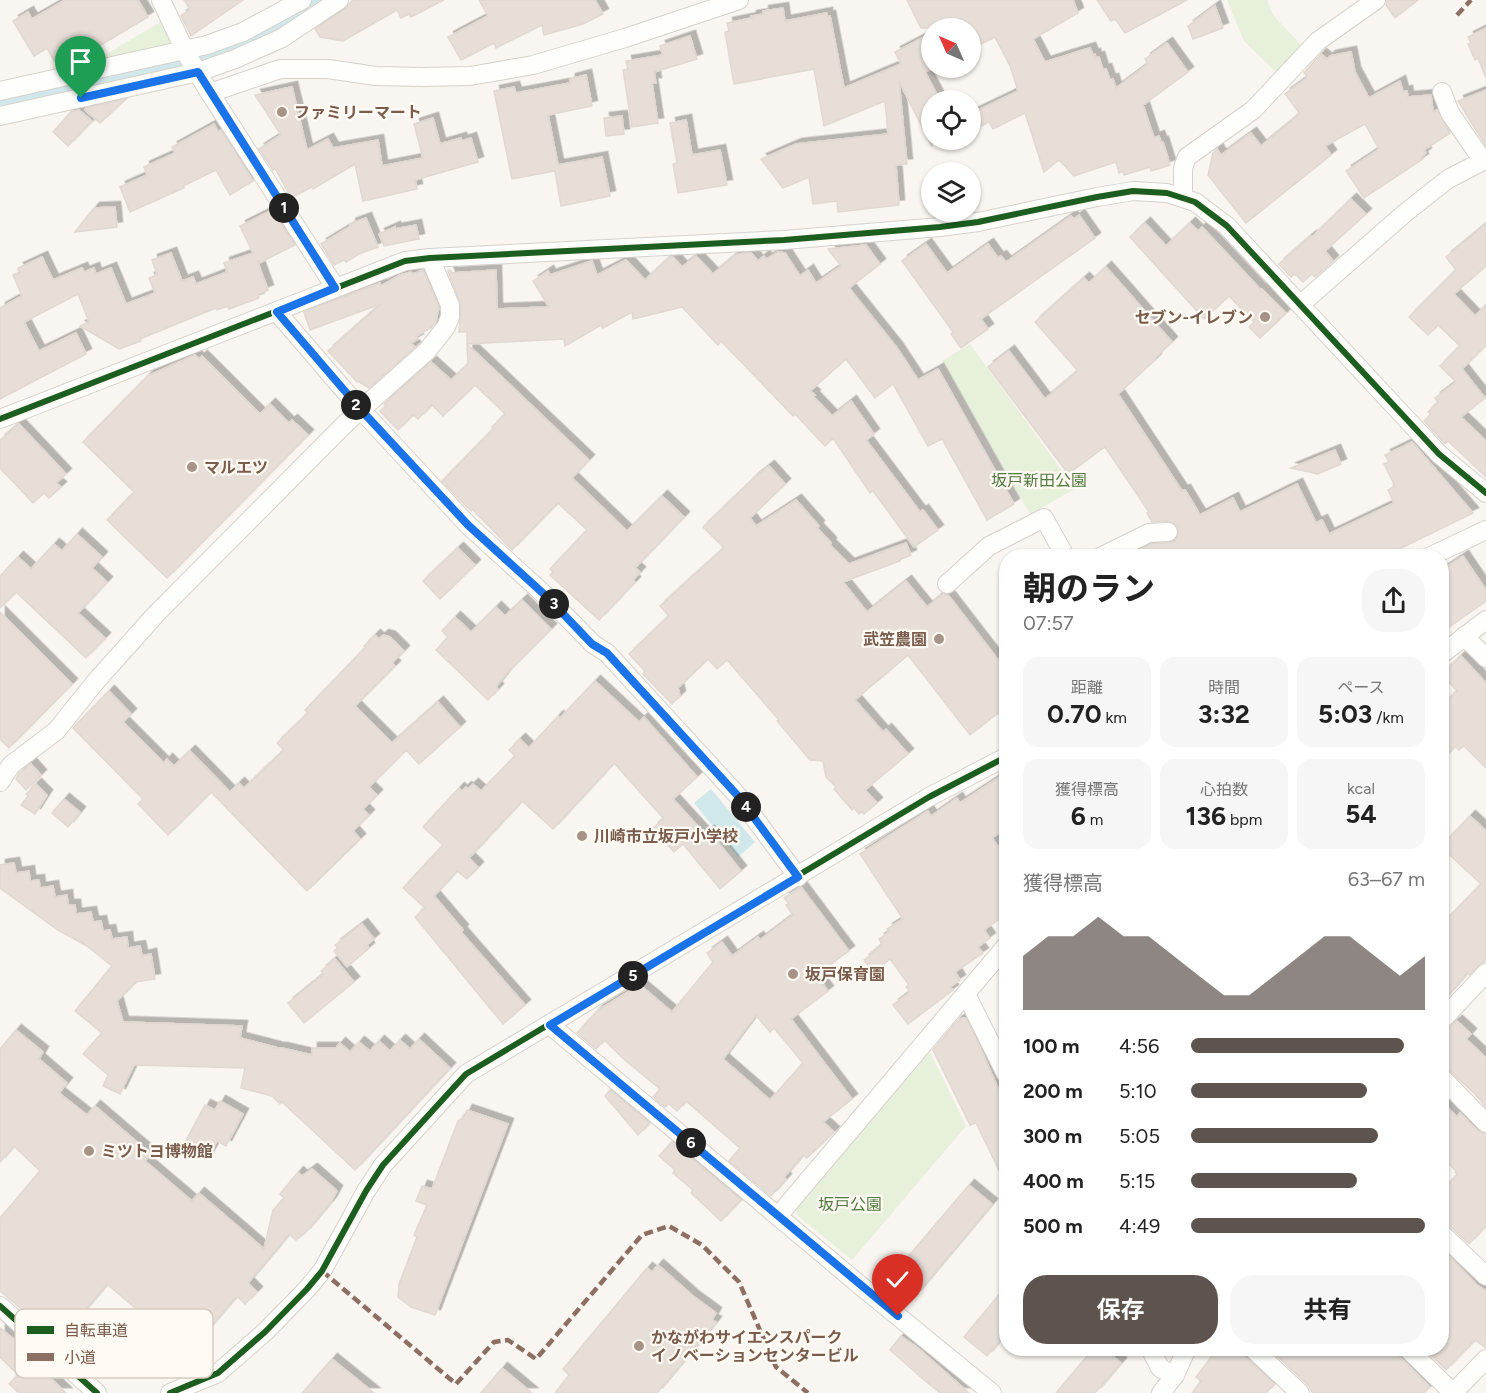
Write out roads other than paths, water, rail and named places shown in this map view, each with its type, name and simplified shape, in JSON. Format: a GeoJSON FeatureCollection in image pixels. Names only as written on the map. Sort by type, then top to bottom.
{"type":"FeatureCollection","features":[{"type":"Feature","properties":{"kind":"street"},"geometry":{"type":"LineString","coordinates":[[161,0],[191,61],[210,93],[335,288]]}},
{"type":"Feature","properties":{"kind":"street"},"geometry":{"type":"LineString","coordinates":[[0,116],[191,61],[207,45],[243,32],[302,0]]}},
{"type":"Feature","properties":{"kind":"street"},"geometry":{"type":"LineString","coordinates":[[0,91],[191,61],[235,59],[272,43],[339,0]]}},
{"type":"Feature","properties":{"kind":"street"},"geometry":{"type":"LineString","coordinates":[[210,93],[280,69],[328,69],[376,76],[423,77],[470,76],[533,65],[620,40],[739,0]]}},
{"type":"Feature","properties":{"kind":"street"},"geometry":{"type":"LineString","coordinates":[[1175,195],[1187,158],[1253,110],[1318,41],[1376,0]]}},
{"type":"Feature","properties":{"kind":"street"},"geometry":{"type":"LineString","coordinates":[[272,43],[269,57],[280,69]]}},
{"type":"Feature","properties":{"kind":"street"},"geometry":{"type":"LineString","coordinates":[[1301,304],[1448,179],[1482,166],[1483,160],[1450,113],[1442,92]]}},
{"type":"Feature","properties":{"kind":"street"},"geometry":{"type":"LineString","coordinates":[[0,419],[405,261],[784,240],[940,227],[978,222],[1133,191],[1175,195],[1195,202],[1227,226],[1439,454],[1486,493]]}},
{"type":"Feature","properties":{"kind":"street"},"geometry":{"type":"LineString","coordinates":[[0,782],[10,765],[56,731],[156,613],[347,422],[427,351],[446,327],[450,317],[450,305],[430,258]]}},
{"type":"Feature","properties":{"kind":"street"},"geometry":{"type":"LineString","coordinates":[[277,312],[362,411],[468,525],[546,596],[592,644],[607,653],[738,796],[798,877]]}},
{"type":"Feature","properties":{"kind":"street"},"geometry":{"type":"LineString","coordinates":[[947,584],[989,546],[1044,518],[1061,549]]}},
{"type":"Feature","properties":{"kind":"street"},"geometry":{"type":"LineString","coordinates":[[1446,549],[1486,530]]}},
{"type":"Feature","properties":{"kind":"street"},"geometry":{"type":"LineString","coordinates":[[1116,549],[1149,533],[1168,532]]}},
{"type":"Feature","properties":{"kind":"street"},"geometry":{"type":"LineString","coordinates":[[1449,648],[1486,620]]}},
{"type":"Feature","properties":{"kind":"street"},"geometry":{"type":"LineString","coordinates":[[1464,636],[1486,658]]}},
{"type":"Feature","properties":{"kind":"street"},"geometry":{"type":"LineString","coordinates":[[213,1375],[265,1332],[322,1271],[383,1165],[466,1074],[929,797],[999,761]]}},
{"type":"Feature","properties":{"kind":"street"},"geometry":{"type":"LineString","coordinates":[[778,1216],[999,954]]}},
{"type":"Feature","properties":{"kind":"street"},"geometry":{"type":"LineString","coordinates":[[1449,1013],[1486,973]]}},
{"type":"Feature","properties":{"kind":"street"},"geometry":{"type":"LineString","coordinates":[[966,994],[999,1060]]}},
{"type":"Feature","properties":{"kind":"street"},"geometry":{"type":"LineString","coordinates":[[550,1025],[992,1393]]}},
{"type":"Feature","properties":{"kind":"street"},"geometry":{"type":"LineString","coordinates":[[1449,1085],[1486,1124]]}},
{"type":"Feature","properties":{"kind":"street"},"geometry":{"type":"LineString","coordinates":[[1449,1241],[1486,1276]]}},
{"type":"Feature","properties":{"kind":"street"},"geometry":{"type":"LineString","coordinates":[[0,1306],[15,1319]]}},
{"type":"Feature","properties":{"kind":"street"},"geometry":{"type":"LineString","coordinates":[[1154,1356],[1160,1368],[1174,1376]]}},
{"type":"Feature","properties":{"kind":"street"},"geometry":{"type":"LineString","coordinates":[[1161,1393],[1174,1376],[1183,1356]]}},
{"type":"Feature","properties":{"kind":"street"},"geometry":{"type":"LineString","coordinates":[[1261,1356],[1300,1393]]}},
{"type":"Feature","properties":{"kind":"street"},"geometry":{"type":"LineString","coordinates":[[1415,1356],[1453,1393],[1486,1359]]}},
{"type":"Feature","properties":{"kind":"street"},"geometry":{"type":"LineString","coordinates":[[80,1378],[97,1393]]}},
{"type":"Feature","properties":{"kind":"street"},"geometry":{"type":"LineString","coordinates":[[170,1393],[206,1378]]}},
{"type":"Feature","properties":{"kind":"water"},"geometry":{"type":"Polygon","coordinates":[[[711,789],[755,842],[738,857],[694,803],[711,789]]]}},
{"type":"Feature","properties":{"kind":"waterway"},"geometry":{"type":"LineString","coordinates":[[0,103],[215,54],[296,17],[322,0]]}},
{"type":"Feature","properties":{"kind":"place","name":"ファミリーマート"},"geometry":{"type":"Point","coordinates":[282,112]}},
{"type":"Feature","properties":{"kind":"place","name":"セブン-イレブン"},"geometry":{"type":"Point","coordinates":[1265,317]}},
{"type":"Feature","properties":{"kind":"place","name":"マルエツ"},"geometry":{"type":"Point","coordinates":[192,467]}},
{"type":"Feature","properties":{"kind":"place","name":"武笠農園"},"geometry":{"type":"Point","coordinates":[939,639]}},
{"type":"Feature","properties":{"kind":"place","name":"川崎市立坂戸小学校"},"geometry":{"type":"Point","coordinates":[582,836]}},
{"type":"Feature","properties":{"kind":"place","name":"坂戸保育園"},"geometry":{"type":"Point","coordinates":[793,974]}},
{"type":"Feature","properties":{"kind":"place","name":"ミツトヨ博物館"},"geometry":{"type":"Point","coordinates":[89,1151]}},
{"type":"Feature","properties":{"kind":"place","name":"かながわサイエンスパーク イノベーションセンタービル"},"geometry":{"type":"Point","coordinates":[639,1346]}},
{"type":"Feature","properties":{"kind":"park label","name":"坂戸新田公園"},"geometry":{"type":"Point","coordinates":[1039,480]}},
{"type":"Feature","properties":{"kind":"park label","name":"坂戸公園"},"geometry":{"type":"Point","coordinates":[850,1204]}}]}
